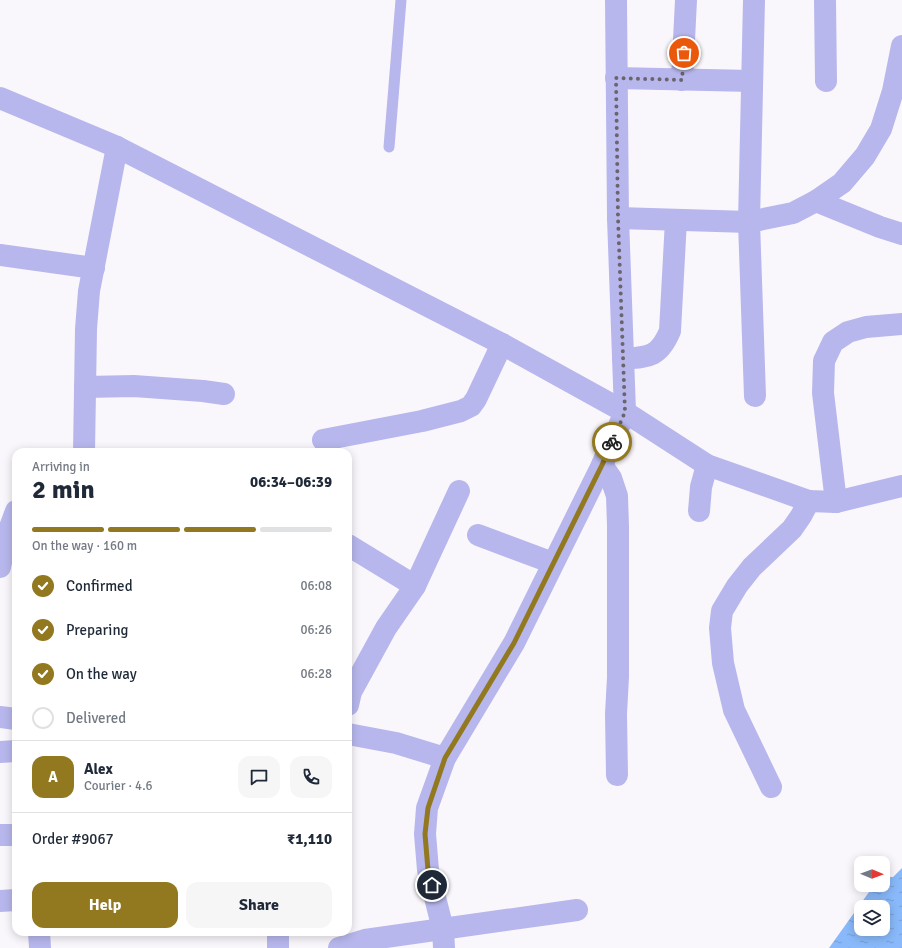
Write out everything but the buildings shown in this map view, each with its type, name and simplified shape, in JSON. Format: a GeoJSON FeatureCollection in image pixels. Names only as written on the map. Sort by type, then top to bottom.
{"type":"FeatureCollection","features":[{"type":"Feature","properties":{"kind":"street"},"geometry":{"type":"LineString","coordinates":[[443,939],[428,870],[425,834],[428,808],[445,758],[514,643],[602,465],[625,412],[618,218],[616,0]]}},
{"type":"Feature","properties":{"kind":"street"},"geometry":{"type":"LineString","coordinates":[[682,80],[686,0]]}},
{"type":"Feature","properties":{"kind":"street"},"geometry":{"type":"LineString","coordinates":[[754,0],[749,222],[755,396]]}},
{"type":"Feature","properties":{"kind":"street"},"geometry":{"type":"LineString","coordinates":[[825,0],[826,81]]}},
{"type":"Feature","properties":{"kind":"street"},"geometry":{"type":"LineString","coordinates":[[618,218],[749,222],[793,213],[816,201],[842,182],[865,156],[880,129],[893,91],[902,46]]}},
{"type":"Feature","properties":{"kind":"street"},"geometry":{"type":"LineString","coordinates":[[616,78],[752,81]]}},
{"type":"Feature","properties":{"kind":"street"},"geometry":{"type":"LineString","coordinates":[[0,98],[117,147],[502,344],[625,412],[707,465],[809,501],[836,502],[902,486]]}},
{"type":"Feature","properties":{"kind":"street"},"geometry":{"type":"LineString","coordinates":[[84,448],[86,329],[89,292],[117,147]]}},
{"type":"Feature","properties":{"kind":"street"},"geometry":{"type":"LineString","coordinates":[[816,201],[880,228],[902,234]]}},
{"type":"Feature","properties":{"kind":"street"},"geometry":{"type":"LineString","coordinates":[[623,359],[654,354],[665,342],[670,331],[676,220]]}},
{"type":"Feature","properties":{"kind":"street"},"geometry":{"type":"LineString","coordinates":[[0,255],[94,268]]}},
{"type":"Feature","properties":{"kind":"street"},"geometry":{"type":"LineString","coordinates":[[836,502],[823,393],[824,361],[833,342],[848,332],[866,328],[902,324]]}},
{"type":"Feature","properties":{"kind":"street"},"geometry":{"type":"LineString","coordinates":[[324,440],[422,421],[461,411],[471,406],[476,399],[502,344]]}},
{"type":"Feature","properties":{"kind":"street"},"geometry":{"type":"LineString","coordinates":[[85,387],[134,386],[224,394]]}},
{"type":"Feature","properties":{"kind":"street"},"geometry":{"type":"LineString","coordinates":[[602,465],[611,478],[617,496],[617,775]]}},
{"type":"Feature","properties":{"kind":"street"},"geometry":{"type":"LineString","coordinates":[[699,511],[701,487],[707,465]]}},
{"type":"Feature","properties":{"kind":"street"},"geometry":{"type":"LineString","coordinates":[[352,690],[376,644],[415,586],[459,491]]}},
{"type":"Feature","properties":{"kind":"street"},"geometry":{"type":"LineString","coordinates":[[771,786],[734,710],[722,663],[720,628],[722,611],[737,586],[752,567],[792,529],[809,501]]}},
{"type":"Feature","properties":{"kind":"street"},"geometry":{"type":"LineString","coordinates":[[0,567],[6,538],[12,522]]}},
{"type":"Feature","properties":{"kind":"street"},"geometry":{"type":"LineString","coordinates":[[478,535],[553,563]]}},
{"type":"Feature","properties":{"kind":"street"},"geometry":{"type":"LineString","coordinates":[[352,547],[415,586]]}},
{"type":"Feature","properties":{"kind":"street"},"geometry":{"type":"LineString","coordinates":[[0,717],[12,718]]}},
{"type":"Feature","properties":{"kind":"street"},"geometry":{"type":"LineString","coordinates":[[352,735],[396,743],[445,758]]}},
{"type":"Feature","properties":{"kind":"street"},"geometry":{"type":"LineString","coordinates":[[0,752],[12,751]]}},
{"type":"Feature","properties":{"kind":"street"},"geometry":{"type":"LineString","coordinates":[[0,835],[12,835]]}},
{"type":"Feature","properties":{"kind":"street"},"geometry":{"type":"LineString","coordinates":[[0,901],[12,900]]}},
{"type":"Feature","properties":{"kind":"street"},"geometry":{"type":"LineString","coordinates":[[339,948],[365,940],[443,939],[577,910]]}},
{"type":"Feature","properties":{"kind":"street"},"geometry":{"type":"LineString","coordinates":[[40,936],[40,948]]}},
{"type":"Feature","properties":{"kind":"street"},"geometry":{"type":"LineString","coordinates":[[278,936],[278,948]]}},
{"type":"Feature","properties":{"kind":"lane"},"geometry":{"type":"LineString","coordinates":[[389,147],[401,0]]}},
{"type":"Feature","properties":{"kind":"water"},"geometry":{"type":"Polygon","coordinates":[[[902,868],[902,948],[829,948],[854,913],[854,936],[890,936],[890,900],[863,900],[869,892],[890,892],[890,877],[893,877],[902,868]]]}},
{"type":"Feature","properties":{"kind":"way so far"},"geometry":{"type":"LineString","coordinates":[[612,442],[625,412],[618,218],[616,78],[682,80],[684,53]]}},
{"type":"Feature","properties":{"kind":"route"},"geometry":{"type":"LineString","coordinates":[[432,885],[428,870],[425,834],[428,808],[445,758],[514,643],[612,442]]}}]}
